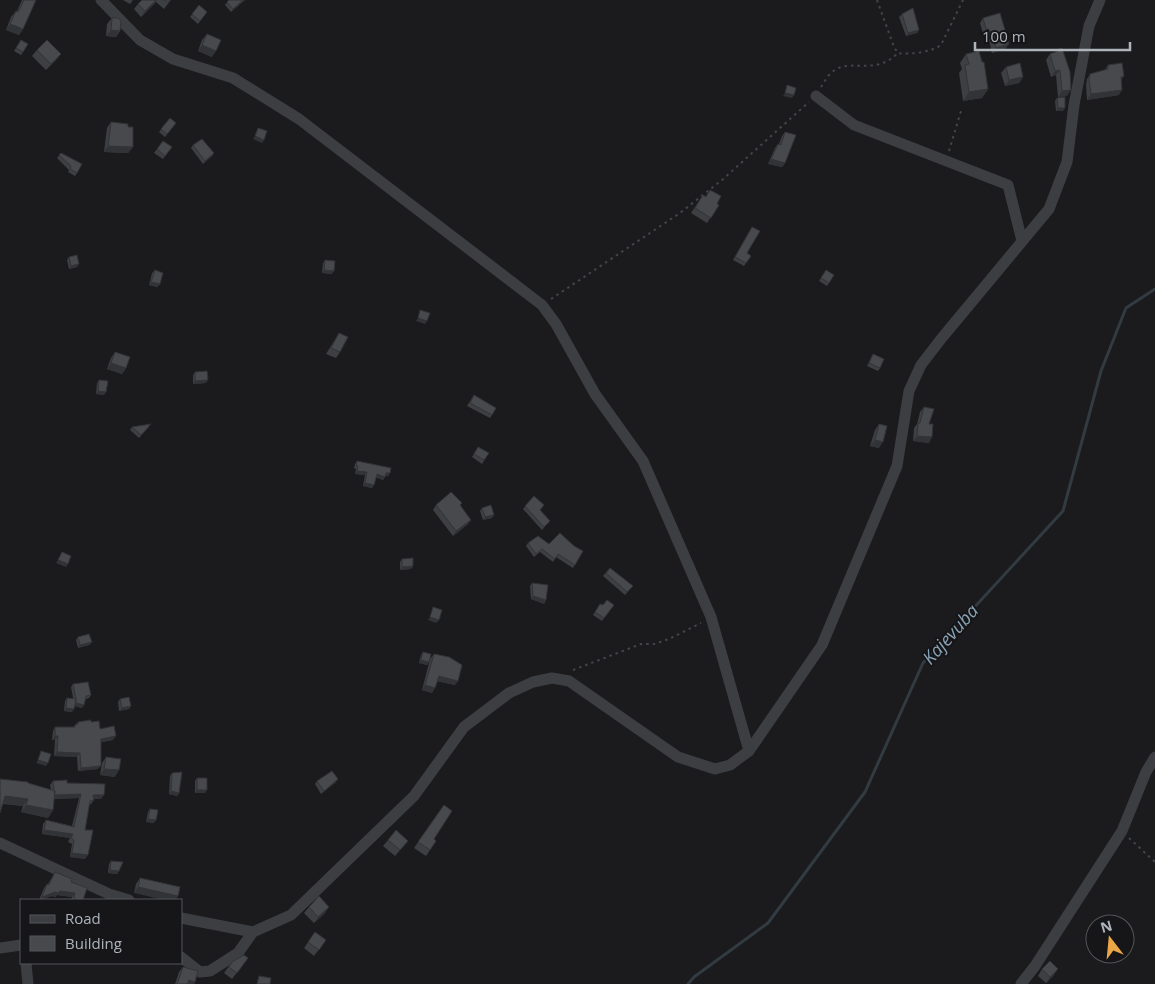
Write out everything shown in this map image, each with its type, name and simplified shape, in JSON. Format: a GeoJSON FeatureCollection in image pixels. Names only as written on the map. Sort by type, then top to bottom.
{"type":"FeatureCollection","features":[{"type":"Feature","properties":{"kind":"street"},"geometry":{"type":"LineString","coordinates":[[101,0],[140,40],[173,59],[232,78],[299,119],[542,305],[556,324],[595,394],[643,461],[711,617],[749,751]]}},
{"type":"Feature","properties":{"kind":"street"},"geometry":{"type":"LineString","coordinates":[[182,958],[200,972],[210,971],[238,953],[253,932],[291,915],[414,796],[464,727],[510,693],[533,682],[552,678],[569,681],[678,757],[715,770],[730,765],[749,751],[822,645],[897,466],[908,391],[921,365],[1049,209],[1067,162],[1074,105],[1089,26],[1100,0]]}},
{"type":"Feature","properties":{"kind":"street"},"geometry":{"type":"LineString","coordinates":[[816,96],[854,125],[1008,185],[1022,241]]}},
{"type":"Feature","properties":{"kind":"street"},"geometry":{"type":"LineString","coordinates":[[1021,984],[1035,966],[1122,831],[1146,772],[1155,757]]}},
{"type":"Feature","properties":{"kind":"street"},"geometry":{"type":"LineString","coordinates":[[0,843],[109,894],[125,899]]}},
{"type":"Feature","properties":{"kind":"street"},"geometry":{"type":"LineString","coordinates":[[182,918],[253,932]]}},
{"type":"Feature","properties":{"kind":"street"},"geometry":{"type":"LineString","coordinates":[[0,948],[20,945]]}},
{"type":"Feature","properties":{"kind":"street"},"geometry":{"type":"LineString","coordinates":[[26,964],[28,984]]}},
{"type":"Feature","properties":{"kind":"path"},"geometry":{"type":"LineString","coordinates":[[877,0],[894,47],[898,53],[904,54],[935,49],[941,45],[963,0]]}},
{"type":"Feature","properties":{"kind":"path"},"geometry":{"type":"LineString","coordinates":[[542,305],[680,213],[722,180],[816,96],[830,74],[841,66],[877,66],[890,60],[898,53]]}},
{"type":"Feature","properties":{"kind":"path"},"geometry":{"type":"LineString","coordinates":[[946,160],[961,111]]}},
{"type":"Feature","properties":{"kind":"path"},"geometry":{"type":"LineString","coordinates":[[552,678],[641,644],[654,644],[669,639],[711,617]]}},
{"type":"Feature","properties":{"kind":"path"},"geometry":{"type":"LineString","coordinates":[[1122,831],[1155,862]]}},
{"type":"Feature","properties":{"kind":"building"},"geometry":{"type":"Polygon","coordinates":[[[24,0],[36,0],[23,29],[10,24],[24,0]]]}},
{"type":"Feature","properties":{"kind":"building"},"geometry":{"type":"Polygon","coordinates":[[[142,0],[156,0],[145,11],[138,4],[142,0]]]}},
{"type":"Feature","properties":{"kind":"building"},"geometry":{"type":"Polygon","coordinates":[[[229,0],[243,0],[233,9],[227,2],[229,0]]]}},
{"type":"Feature","properties":{"kind":"building"},"geometry":{"type":"Polygon","coordinates":[[[199,5],[207,12],[200,21],[192,14],[199,5]]]}},
{"type":"Feature","properties":{"kind":"building"},"geometry":{"type":"Polygon","coordinates":[[[913,8],[919,30],[908,33],[902,14],[913,8]]]}},
{"type":"Feature","properties":{"kind":"building"},"geometry":{"type":"Polygon","coordinates":[[[1000,13],[1009,44],[996,48],[991,31],[987,32],[983,18],[1000,13]]]}},
{"type":"Feature","properties":{"kind":"building"},"geometry":{"type":"Polygon","coordinates":[[[112,18],[118,18],[121,21],[120,31],[111,30],[112,18]]]}},
{"type":"Feature","properties":{"kind":"building"},"geometry":{"type":"Polygon","coordinates":[[[207,34],[221,40],[216,51],[202,45],[207,34]]]}},
{"type":"Feature","properties":{"kind":"building"},"geometry":{"type":"Polygon","coordinates":[[[21,40],[28,44],[23,52],[16,48],[21,40]]]}},
{"type":"Feature","properties":{"kind":"building"},"geometry":{"type":"Polygon","coordinates":[[[47,40],[61,54],[51,64],[37,50],[47,40]]]}},
{"type":"Feature","properties":{"kind":"building"},"geometry":{"type":"Polygon","coordinates":[[[1062,48],[1070,72],[1071,90],[1062,91],[1060,70],[1055,71],[1050,54],[1062,48]]]}},
{"type":"Feature","properties":{"kind":"building"},"geometry":{"type":"Polygon","coordinates":[[[979,51],[982,62],[984,62],[988,89],[969,92],[965,65],[969,64],[966,54],[979,51]]]}},
{"type":"Feature","properties":{"kind":"building"},"geometry":{"type":"Polygon","coordinates":[[[1020,63],[1023,77],[1009,80],[1006,67],[1020,63]]]}},
{"type":"Feature","properties":{"kind":"building"},"geometry":{"type":"Polygon","coordinates":[[[1122,63],[1124,76],[1121,77],[1122,90],[1091,94],[1090,74],[1108,69],[1108,65],[1122,63]]]}},
{"type":"Feature","properties":{"kind":"building"},"geometry":{"type":"Polygon","coordinates":[[[787,85],[796,88],[794,95],[785,93],[787,85]]]}},
{"type":"Feature","properties":{"kind":"building"},"geometry":{"type":"Polygon","coordinates":[[[1065,97],[1065,108],[1058,108],[1057,98],[1065,97]]]}},
{"type":"Feature","properties":{"kind":"building"},"geometry":{"type":"Polygon","coordinates":[[[170,118],[176,123],[167,134],[161,129],[170,118]]]}},
{"type":"Feature","properties":{"kind":"building"},"geometry":{"type":"Polygon","coordinates":[[[111,122],[128,124],[128,127],[133,127],[133,147],[108,146],[111,122]]]}},
{"type":"Feature","properties":{"kind":"building"},"geometry":{"type":"Polygon","coordinates":[[[258,128],[267,131],[264,140],[255,136],[258,128]]]}},
{"type":"Feature","properties":{"kind":"building"},"geometry":{"type":"Polygon","coordinates":[[[785,132],[796,135],[785,163],[771,159],[778,144],[781,145],[785,132]]]}},
{"type":"Feature","properties":{"kind":"building"},"geometry":{"type":"Polygon","coordinates":[[[202,139],[214,153],[205,161],[193,145],[202,139]]]}},
{"type":"Feature","properties":{"kind":"building"},"geometry":{"type":"Polygon","coordinates":[[[163,141],[172,147],[165,156],[157,149],[163,141]]]}},
{"type":"Feature","properties":{"kind":"building"},"geometry":{"type":"Polygon","coordinates":[[[61,153],[82,164],[77,173],[70,169],[71,166],[59,155],[61,153]]]}},
{"type":"Feature","properties":{"kind":"building"},"geometry":{"type":"Polygon","coordinates":[[[710,190],[721,196],[717,204],[719,205],[711,218],[695,208],[703,195],[706,197],[710,190]]]}},
{"type":"Feature","properties":{"kind":"building"},"geometry":{"type":"Polygon","coordinates":[[[752,227],[760,231],[747,253],[751,256],[746,263],[735,257],[752,227]]]}},
{"type":"Feature","properties":{"kind":"building"},"geometry":{"type":"Polygon","coordinates":[[[77,255],[79,264],[71,266],[69,257],[77,255]]]}},
{"type":"Feature","properties":{"kind":"building"},"geometry":{"type":"Polygon","coordinates":[[[325,260],[335,261],[334,271],[324,270],[325,260]]]}},
{"type":"Feature","properties":{"kind":"building"},"geometry":{"type":"Polygon","coordinates":[[[155,270],[163,273],[160,284],[151,282],[155,270]]]}},
{"type":"Feature","properties":{"kind":"building"},"geometry":{"type":"Polygon","coordinates":[[[826,270],[834,275],[829,283],[821,278],[826,270]]]}},
{"type":"Feature","properties":{"kind":"building"},"geometry":{"type":"Polygon","coordinates":[[[420,310],[430,313],[427,321],[418,318],[420,310]]]}},
{"type":"Feature","properties":{"kind":"building"},"geometry":{"type":"Polygon","coordinates":[[[339,333],[348,337],[340,352],[331,348],[339,333]]]}},
{"type":"Feature","properties":{"kind":"building"},"geometry":{"type":"Polygon","coordinates":[[[115,352],[130,357],[126,368],[111,363],[115,352]]]}},
{"type":"Feature","properties":{"kind":"building"},"geometry":{"type":"Polygon","coordinates":[[[873,354],[884,359],[880,368],[869,363],[873,354]]]}},
{"type":"Feature","properties":{"kind":"building"},"geometry":{"type":"Polygon","coordinates":[[[207,371],[208,380],[195,381],[195,372],[207,371]]]}},
{"type":"Feature","properties":{"kind":"building"},"geometry":{"type":"Polygon","coordinates":[[[99,380],[108,381],[106,392],[98,391],[99,380]]]}},
{"type":"Feature","properties":{"kind":"building"},"geometry":{"type":"Polygon","coordinates":[[[474,395],[496,408],[492,415],[470,403],[474,395]]]}},
{"type":"Feature","properties":{"kind":"building"},"geometry":{"type":"Polygon","coordinates":[[[924,407],[934,409],[929,424],[933,424],[932,437],[917,436],[918,423],[920,423],[924,407]]]}},
{"type":"Feature","properties":{"kind":"building"},"geometry":{"type":"Polygon","coordinates":[[[151,424],[141,435],[132,427],[151,424]]]}},
{"type":"Feature","properties":{"kind":"building"},"geometry":{"type":"Polygon","coordinates":[[[879,424],[887,426],[883,442],[875,440],[879,424]]]}},
{"type":"Feature","properties":{"kind":"building"},"geometry":{"type":"Polygon","coordinates":[[[478,447],[489,453],[484,460],[474,454],[478,447]]]}},
{"type":"Feature","properties":{"kind":"building"},"geometry":{"type":"Polygon","coordinates":[[[357,461],[391,468],[390,473],[386,473],[385,477],[377,474],[374,485],[365,483],[367,472],[357,471],[357,461]]]}},
{"type":"Feature","properties":{"kind":"building"},"geometry":{"type":"Polygon","coordinates":[[[451,492],[462,503],[460,505],[471,520],[456,531],[436,505],[451,492]]]}},
{"type":"Feature","properties":{"kind":"building"},"geometry":{"type":"Polygon","coordinates":[[[534,496],[544,505],[540,510],[550,521],[544,527],[525,506],[534,496]]]}},
{"type":"Feature","properties":{"kind":"building"},"geometry":{"type":"Polygon","coordinates":[[[491,505],[494,515],[485,517],[482,508],[491,505]]]}},
{"type":"Feature","properties":{"kind":"building"},"geometry":{"type":"Polygon","coordinates":[[[560,533],[574,546],[583,551],[575,565],[558,554],[555,559],[542,549],[536,554],[528,543],[538,536],[549,544],[560,533]]]}},
{"type":"Feature","properties":{"kind":"building"},"geometry":{"type":"Polygon","coordinates":[[[62,552],[71,556],[68,564],[58,560],[62,552]]]}},
{"type":"Feature","properties":{"kind":"building"},"geometry":{"type":"Polygon","coordinates":[[[413,558],[413,566],[402,567],[402,559],[413,558]]]}},
{"type":"Feature","properties":{"kind":"building"},"geometry":{"type":"Polygon","coordinates":[[[610,568],[633,586],[627,592],[606,573],[610,568]]]}},
{"type":"Feature","properties":{"kind":"building"},"geometry":{"type":"Polygon","coordinates":[[[532,583],[548,585],[546,600],[533,596],[532,583]]]}},
{"type":"Feature","properties":{"kind":"building"},"geometry":{"type":"Polygon","coordinates":[[[607,600],[614,605],[604,618],[595,612],[600,604],[603,605],[607,600]]]}},
{"type":"Feature","properties":{"kind":"building"},"geometry":{"type":"Polygon","coordinates":[[[433,607],[442,610],[439,620],[430,617],[433,607]]]}},
{"type":"Feature","properties":{"kind":"building"},"geometry":{"type":"Polygon","coordinates":[[[89,634],[92,642],[80,645],[78,637],[89,634]]]}},
{"type":"Feature","properties":{"kind":"building"},"geometry":{"type":"Polygon","coordinates":[[[423,652],[431,654],[429,662],[421,660],[423,652]]]}},
{"type":"Feature","properties":{"kind":"building"},"geometry":{"type":"Polygon","coordinates":[[[434,654],[449,657],[462,665],[458,681],[439,676],[435,688],[425,685],[434,654]]]}},
{"type":"Feature","properties":{"kind":"building"},"geometry":{"type":"Polygon","coordinates":[[[88,682],[91,695],[86,696],[84,705],[76,703],[73,684],[88,682]]]}},
{"type":"Feature","properties":{"kind":"building"},"geometry":{"type":"Polygon","coordinates":[[[129,697],[131,706],[122,708],[120,699],[129,697]]]}},
{"type":"Feature","properties":{"kind":"building"},"geometry":{"type":"Polygon","coordinates":[[[67,698],[76,699],[74,709],[66,708],[67,698]]]}},
{"type":"Feature","properties":{"kind":"building"},"geometry":{"type":"Polygon","coordinates":[[[91,720],[91,722],[99,721],[100,729],[114,726],[116,736],[101,739],[101,766],[81,768],[80,753],[57,752],[58,736],[55,736],[55,727],[75,727],[78,722],[91,720]]]}},
{"type":"Feature","properties":{"kind":"building"},"geometry":{"type":"Polygon","coordinates":[[[41,751],[51,754],[48,763],[38,760],[41,751]]]}},
{"type":"Feature","properties":{"kind":"building"},"geometry":{"type":"Polygon","coordinates":[[[106,757],[121,759],[119,770],[104,769],[106,757]]]}},
{"type":"Feature","properties":{"kind":"building"},"geometry":{"type":"Polygon","coordinates":[[[332,771],[338,779],[324,791],[317,781],[332,771]]]}},
{"type":"Feature","properties":{"kind":"building"},"geometry":{"type":"Polygon","coordinates":[[[182,772],[179,793],[171,791],[172,773],[182,772]]]}},
{"type":"Feature","properties":{"kind":"building"},"geometry":{"type":"Polygon","coordinates":[[[197,778],[207,778],[207,790],[197,790],[197,778]]]}},
{"type":"Feature","properties":{"kind":"building"},"geometry":{"type":"Polygon","coordinates":[[[0,779],[28,782],[55,791],[53,810],[26,805],[28,799],[5,796],[0,813],[0,779]]]}},
{"type":"Feature","properties":{"kind":"building"},"geometry":{"type":"Polygon","coordinates":[[[67,780],[67,783],[105,784],[104,795],[93,795],[94,800],[90,801],[85,830],[93,830],[88,855],[72,853],[74,840],[71,838],[73,834],[44,830],[46,820],[74,827],[81,794],[54,795],[53,781],[67,780]]]}},
{"type":"Feature","properties":{"kind":"building"},"geometry":{"type":"Polygon","coordinates":[[[444,805],[452,811],[434,839],[436,841],[430,850],[418,842],[444,805]]]}},
{"type":"Feature","properties":{"kind":"building"},"geometry":{"type":"Polygon","coordinates":[[[150,809],[158,810],[156,820],[148,819],[150,809]]]}},
{"type":"Feature","properties":{"kind":"building"},"geometry":{"type":"Polygon","coordinates":[[[396,830],[408,841],[400,850],[388,840],[396,830]]]}},
{"type":"Feature","properties":{"kind":"building"},"geometry":{"type":"Polygon","coordinates":[[[111,861],[123,862],[119,871],[110,870],[111,861]]]}},
{"type":"Feature","properties":{"kind":"building"},"geometry":{"type":"Polygon","coordinates":[[[55,872],[72,879],[71,882],[87,888],[83,899],[74,898],[75,893],[60,891],[42,897],[47,884],[49,885],[55,872]]]}},
{"type":"Feature","properties":{"kind":"building"},"geometry":{"type":"Polygon","coordinates":[[[140,878],[180,887],[178,896],[138,887],[140,878]]]}},
{"type":"Feature","properties":{"kind":"building"},"geometry":{"type":"Polygon","coordinates":[[[319,896],[329,907],[318,917],[309,907],[319,896]]]}},
{"type":"Feature","properties":{"kind":"building"},"geometry":{"type":"Polygon","coordinates":[[[315,932],[326,940],[319,950],[308,942],[315,932]]]}},
{"type":"Feature","properties":{"kind":"building"},"geometry":{"type":"Polygon","coordinates":[[[244,955],[248,958],[237,973],[229,967],[232,962],[244,955]]]}},
{"type":"Feature","properties":{"kind":"building"},"geometry":{"type":"Polygon","coordinates":[[[1050,961],[1058,969],[1050,977],[1042,969],[1050,961]]]}},
{"type":"Feature","properties":{"kind":"building"},"geometry":{"type":"Polygon","coordinates":[[[183,967],[198,971],[195,982],[189,980],[187,984],[177,984],[183,967]]]}},
{"type":"Feature","properties":{"kind":"building"},"geometry":{"type":"Polygon","coordinates":[[[259,976],[271,978],[270,984],[257,984],[259,976]]]}},
{"type":"Feature","properties":{"kind":"waterway","name":"Kajevuba"},"geometry":{"type":"LineString","coordinates":[[688,984],[694,977],[768,923],[865,792],[923,663],[1063,511],[1101,371],[1126,308],[1155,289]]}}]}
